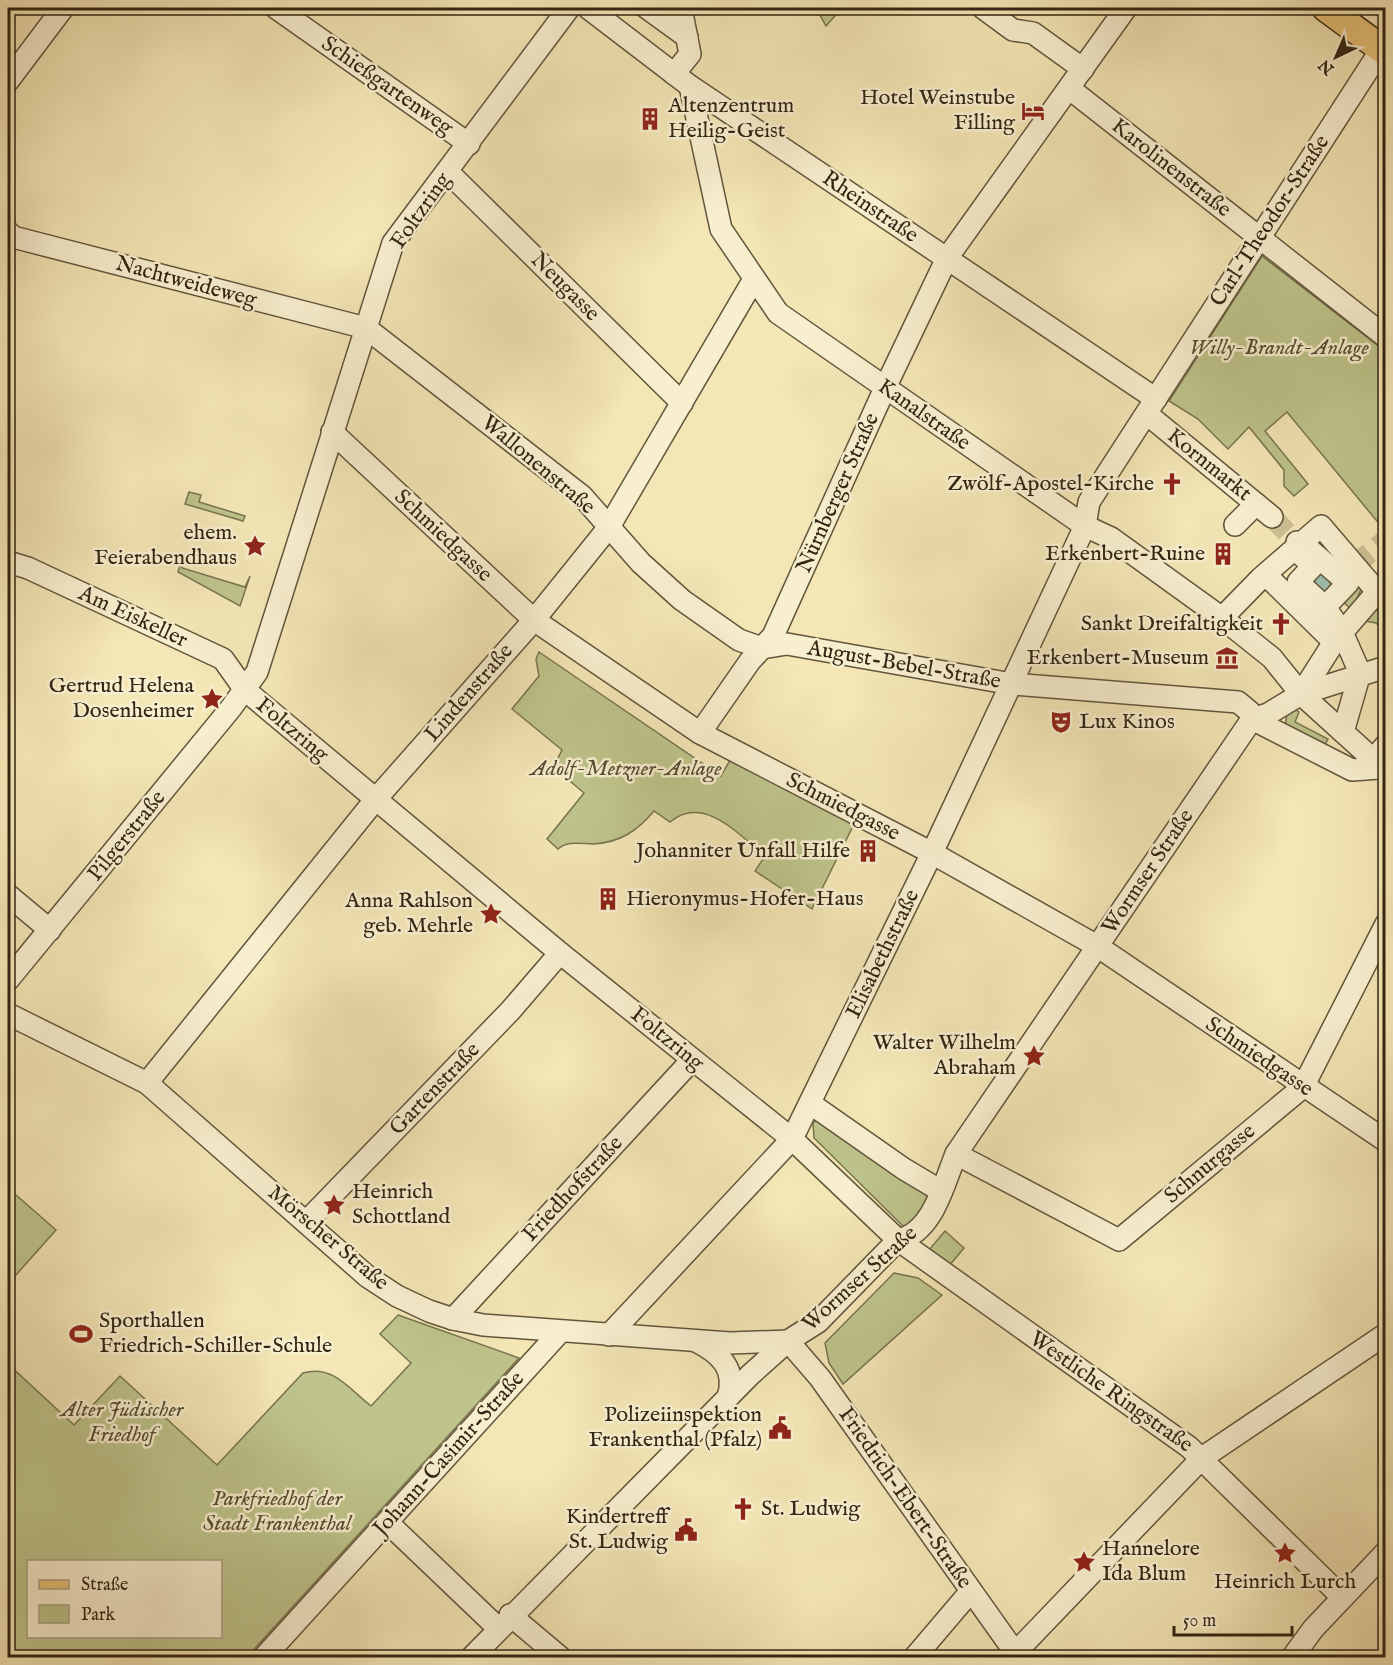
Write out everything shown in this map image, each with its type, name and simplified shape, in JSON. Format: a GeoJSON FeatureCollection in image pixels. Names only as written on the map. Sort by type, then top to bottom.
{"type":"FeatureCollection","features":[{"type":"Feature","properties":{"kind":"main road"},"geometry":{"type":"LineString","coordinates":[[1326,8],[1384,47]]}},
{"type":"Feature","properties":{"kind":"street"},"geometry":{"type":"LineString","coordinates":[[8,81],[63,8]]}},
{"type":"Feature","properties":{"kind":"street","name":"Schießgartenweg"},"geometry":{"type":"LineString","coordinates":[[276,8],[469,144]]}},
{"type":"Feature","properties":{"kind":"street","name":"Foltzring"},"geometry":{"type":"LineString","coordinates":[[569,8],[393,243],[257,672],[245,690],[560,953],[792,1139],[898,1240]]}},
{"type":"Feature","properties":{"kind":"street","name":"Rheinstraße"},"geometry":{"type":"LineString","coordinates":[[588,8],[682,80],[947,258],[1152,406]]}},
{"type":"Feature","properties":{"kind":"street"},"geometry":{"type":"LineString","coordinates":[[647,8],[687,37]]}},
{"type":"Feature","properties":{"kind":"street"},"geometry":{"type":"LineString","coordinates":[[681,8],[690,54],[682,80]]}},
{"type":"Feature","properties":{"kind":"street"},"geometry":{"type":"LineString","coordinates":[[983,8],[1013,30],[1033,33],[1083,69]]}},
{"type":"Feature","properties":{"kind":"street","name":"Nürnberger Straße"},"geometry":{"type":"LineString","coordinates":[[700,733],[750,661],[773,636],[885,388],[947,258],[1126,8]]}},
{"type":"Feature","properties":{"kind":"street","name":"Carl-Theodor-Straße"},"geometry":{"type":"LineString","coordinates":[[1085,526],[1089,502],[1384,47]]}},
{"type":"Feature","properties":{"kind":"street","name":"Kanalstraße"},"geometry":{"type":"LineString","coordinates":[[682,80],[721,229],[778,313],[1085,526],[1111,538],[1222,618],[1272,658],[1301,694],[1379,767]]}},
{"type":"Feature","properties":{"kind":"street","name":"Karolinenstraße"},"geometry":{"type":"LineString","coordinates":[[1070,89],[1383,331]]}},
{"type":"Feature","properties":{"kind":"street","name":"Neugasse"},"geometry":{"type":"LineString","coordinates":[[448,172],[682,403]]}},
{"type":"Feature","properties":{"kind":"street","name":"Nachtweideweg"},"geometry":{"type":"LineString","coordinates":[[8,232],[13,237],[366,328]]}},
{"type":"Feature","properties":{"kind":"street","name":"Lindenstraße"},"geometry":{"type":"LineString","coordinates":[[147,1083],[375,800],[534,620],[609,527],[754,279]]}},
{"type":"Feature","properties":{"kind":"street","name":"Wallonenstraße"},"geometry":{"type":"LineString","coordinates":[[366,328],[582,496],[641,563],[682,600],[739,640],[762,648]]}},
{"type":"Feature","properties":{"kind":"street","name":"Kornmarkt"},"geometry":{"type":"LineString","coordinates":[[1152,406],[1264,510],[1235,525]]}},
{"type":"Feature","properties":{"kind":"street","name":"Schmiedgasse"},"geometry":{"type":"LineString","coordinates":[[332,432],[534,620],[700,733],[932,853],[1097,946],[1386,1141]]}},
{"type":"Feature","properties":{"kind":"street","name":"Elisabethstraße"},"geometry":{"type":"LineString","coordinates":[[609,1335],[792,1139],[932,853],[1085,526]]}},
{"type":"Feature","properties":{"kind":"street"},"geometry":{"type":"LineString","coordinates":[[1222,618],[1298,542],[1321,526],[1381,597],[1338,637],[1301,694]]}},
{"type":"Feature","properties":{"kind":"street"},"geometry":{"type":"LineString","coordinates":[[1298,542],[1348,583],[1325,607]]}},
{"type":"Feature","properties":{"kind":"street"},"geometry":{"type":"LineString","coordinates":[[1298,542],[1297,551],[1313,566],[1298,582],[1325,607],[1338,637],[1360,673],[1343,732]]}},
{"type":"Feature","properties":{"kind":"street","name":"Am Eiskeller"},"geometry":{"type":"LineString","coordinates":[[8,562],[28,568],[223,659],[245,690]]}},
{"type":"Feature","properties":{"kind":"street"},"geometry":{"type":"LineString","coordinates":[[1264,576],[1338,637]]}},
{"type":"Feature","properties":{"kind":"street","name":"August-Bebel-Straße"},"geometry":{"type":"LineString","coordinates":[[762,648],[787,644],[1012,684],[1238,702],[1250,712],[1252,719],[1352,770],[1379,767]]}},
{"type":"Feature","properties":{"kind":"street"},"geometry":{"type":"LineString","coordinates":[[1252,719],[1268,714],[1301,694],[1360,673],[1386,667]]}},
{"type":"Feature","properties":{"kind":"street","name":"Pilgerstraße"},"geometry":{"type":"LineString","coordinates":[[8,980],[245,690]]}},
{"type":"Feature","properties":{"kind":"street","name":"Wormser Straße"},"geometry":{"type":"LineString","coordinates":[[471,1658],[728,1397],[788,1341],[818,1322],[898,1240],[910,1237],[917,1231],[936,1203],[956,1154],[1252,719]]}},
{"type":"Feature","properties":{"kind":"street"},"geometry":{"type":"LineString","coordinates":[[1379,767],[1386,744]]}},
{"type":"Feature","properties":{"kind":"street"},"geometry":{"type":"LineString","coordinates":[[8,895],[50,930]]}},
{"type":"Feature","properties":{"kind":"street","name":"Schnurgasse"},"geometry":{"type":"LineString","coordinates":[[956,1154],[1119,1240],[1303,1087],[1386,924]]}},
{"type":"Feature","properties":{"kind":"street","name":"Gartenstraße"},"geometry":{"type":"LineString","coordinates":[[306,1221],[511,1010],[560,953]]}},
{"type":"Feature","properties":{"kind":"street","name":"Mörscher Straße"},"geometry":{"type":"LineString","coordinates":[[8,1014],[147,1083],[368,1276],[397,1296],[453,1319],[494,1327],[695,1341],[788,1341]]}},
{"type":"Feature","properties":{"kind":"street","name":"Friedhofstraße"},"geometry":{"type":"LineString","coordinates":[[453,1319],[692,1060]]}},
{"type":"Feature","properties":{"kind":"street"},"geometry":{"type":"LineString","coordinates":[[811,1104],[904,1169],[941,1191]]}},
{"type":"Feature","properties":{"kind":"street","name":"Westliche Ringstraße"},"geometry":{"type":"LineString","coordinates":[[898,1240],[1202,1458],[1386,1334]]}},
{"type":"Feature","properties":{"kind":"street","name":"Johann-Casimir-Straße"},"geometry":{"type":"LineString","coordinates":[[268,1656],[560,1332]]}},
{"type":"Feature","properties":{"kind":"street","name":"Mörscher Straße"},"geometry":{"type":"LineString","coordinates":[[695,1341],[718,1354],[725,1363],[731,1375],[732,1386],[728,1397]]}},
{"type":"Feature","properties":{"kind":"street","name":"Friedrich-Ebert-Straße"},"geometry":{"type":"LineString","coordinates":[[788,1341],[820,1378],[1017,1655]]}},
{"type":"Feature","properties":{"kind":"street"},"geometry":{"type":"LineString","coordinates":[[1017,1655],[1202,1458],[1342,1597]]}},
{"type":"Feature","properties":{"kind":"street"},"geometry":{"type":"LineString","coordinates":[[387,1522],[504,1622],[561,1658]]}},
{"type":"Feature","properties":{"kind":"street"},"geometry":{"type":"LineString","coordinates":[[1292,1658],[1342,1597],[1386,1552]]}},
{"type":"Feature","properties":{"kind":"street"},"geometry":{"type":"LineString","coordinates":[[914,1658],[971,1591]]}},
{"type":"Feature","properties":{"kind":"green space"},"geometry":{"type":"Polygon","coordinates":[[[816,8],[842,8],[826,26],[816,8]]]}},
{"type":"Feature","properties":{"kind":"green space","name":"Willy-Brandt-Anlage"},"geometry":{"type":"Polygon","coordinates":[[[1262,256],[1385,351],[1385,522],[1381,526],[1287,412],[1265,431],[1308,484],[1294,496],[1284,486],[1284,470],[1249,427],[1228,449],[1198,419],[1169,401],[1262,256]]]}},
{"type":"Feature","properties":{"kind":"green space"},"geometry":{"type":"Polygon","coordinates":[[[189,492],[201,495],[199,502],[245,516],[243,521],[185,504],[189,492]]]}},
{"type":"Feature","properties":{"kind":"green space"},"geometry":{"type":"Polygon","coordinates":[[[1322,534],[1362,587],[1352,610],[1340,599],[1315,540],[1322,534]]]}},
{"type":"Feature","properties":{"kind":"green space"},"geometry":{"type":"Polygon","coordinates":[[[183,556],[182,568],[245,587],[250,576],[240,606],[178,572],[183,556]]]}},
{"type":"Feature","properties":{"kind":"green space"},"geometry":{"type":"Polygon","coordinates":[[[1375,605],[1385,617],[1385,632],[1376,623],[1359,620],[1375,605]]]}},
{"type":"Feature","properties":{"kind":"green space","name":"Adolf-Metzner-Anlage"},"geometry":{"type":"Polygon","coordinates":[[[539,652],[721,776],[730,760],[854,824],[812,909],[755,871],[765,856],[732,829],[708,815],[696,813],[683,815],[670,822],[654,811],[628,834],[604,843],[570,843],[558,849],[547,839],[584,793],[558,771],[557,760],[562,750],[512,709],[539,676],[536,659],[539,652]]]}},
{"type":"Feature","properties":{"kind":"green space"},"geometry":{"type":"Polygon","coordinates":[[[1293,708],[1299,712],[1295,722],[1328,739],[1323,748],[1285,729],[1287,712],[1293,708]]]}},
{"type":"Feature","properties":{"kind":"green space"},"geometry":{"type":"Polygon","coordinates":[[[819,1119],[930,1194],[914,1226],[904,1227],[814,1138],[813,1123],[819,1119]]]}},
{"type":"Feature","properties":{"kind":"green space"},"geometry":{"type":"Polygon","coordinates":[[[8,1188],[56,1230],[8,1284],[8,1188]]]}},
{"type":"Feature","properties":{"kind":"green space"},"geometry":{"type":"Polygon","coordinates":[[[945,1231],[964,1248],[949,1266],[928,1251],[945,1231]]]}},
{"type":"Feature","properties":{"kind":"green space"},"geometry":{"type":"Polygon","coordinates":[[[894,1273],[918,1278],[942,1295],[843,1384],[829,1363],[825,1343],[894,1273]]]}},
{"type":"Feature","properties":{"kind":"green space","name":"Parkfriedhof der Stadt Frankenthal"},"geometry":{"type":"Polygon","coordinates":[[[398,1315],[519,1358],[247,1657],[8,1657],[8,1364],[74,1425],[120,1376],[217,1465],[303,1373],[314,1371],[332,1375],[371,1406],[411,1363],[380,1334],[398,1315]]]}},
{"type":"Feature","properties":{"kind":"shaded area"},"geometry":{"type":"Polygon","coordinates":[[[1319,573],[1329,580],[1331,586],[1324,593],[1312,581],[1319,573]]]}},
{"type":"Feature","properties":{"kind":"tunnel"},"geometry":{"type":"LineString","coordinates":[[1272,517],[1294,540]]}},
{"type":"Feature","properties":{"kind":"tunnel"},"geometry":{"type":"LineString","coordinates":[[1353,566],[1386,540]]}},
{"type":"Feature","properties":{"kind":"place","name":"Hotel Weinstube Filling"},"geometry":{"type":"Point","coordinates":[1033,111]}},
{"type":"Feature","properties":{"kind":"place","name":"Altenzentrum Heilig-Geist"},"geometry":{"type":"Point","coordinates":[650,119]}},
{"type":"Feature","properties":{"kind":"place","name":"Zwölf-Apostel-Kirche"},"geometry":{"type":"Point","coordinates":[1172,484]}},
{"type":"Feature","properties":{"kind":"place","name":"ehem. Feierabendhaus"},"geometry":{"type":"Point","coordinates":[255,546]}},
{"type":"Feature","properties":{"kind":"place","name":"Erkenbert-Ruine"},"geometry":{"type":"Point","coordinates":[1223,554]}},
{"type":"Feature","properties":{"kind":"place","name":"Sankt Dreifaltigkeit"},"geometry":{"type":"Point","coordinates":[1281,624]}},
{"type":"Feature","properties":{"kind":"place","name":"Erkenbert-Museum"},"geometry":{"type":"Point","coordinates":[1227,658]}},
{"type":"Feature","properties":{"kind":"place","name":"Gertrud Helena Dosenheimer"},"geometry":{"type":"Point","coordinates":[212,699]}},
{"type":"Feature","properties":{"kind":"place","name":"Lux Kinos"},"geometry":{"type":"Point","coordinates":[1061,722]}},
{"type":"Feature","properties":{"kind":"place","name":"Johanniter Unfall Hilfe"},"geometry":{"type":"Point","coordinates":[868,851]}},
{"type":"Feature","properties":{"kind":"place","name":"Hieronymus-Hofer-Haus"},"geometry":{"type":"Point","coordinates":[608,899]}},
{"type":"Feature","properties":{"kind":"place","name":"Anna Rahlson geb. Mehrle"},"geometry":{"type":"Point","coordinates":[491,914]}},
{"type":"Feature","properties":{"kind":"place","name":"Walter Wilhelm Abraham"},"geometry":{"type":"Point","coordinates":[1034,1056]}},
{"type":"Feature","properties":{"kind":"place","name":"Heinrich Schottland"},"geometry":{"type":"Point","coordinates":[334,1205]}},
{"type":"Feature","properties":{"kind":"place","name":"Sporthallen Friedrich-Schiller-Schule"},"geometry":{"type":"Point","coordinates":[81,1334]}},
{"type":"Feature","properties":{"kind":"place","name":"Polizeiinspektion Frankenthal (Pfalz)"},"geometry":{"type":"Point","coordinates":[780,1428]}},
{"type":"Feature","properties":{"kind":"place","name":"St. Ludwig"},"geometry":{"type":"Point","coordinates":[743,1509]}},
{"type":"Feature","properties":{"kind":"place","name":"Kindertreff St. Ludwig"},"geometry":{"type":"Point","coordinates":[686,1530]}},
{"type":"Feature","properties":{"kind":"place","name":"Heinrich Lurch"},"geometry":{"type":"Point","coordinates":[1285,1553]}},
{"type":"Feature","properties":{"kind":"place","name":"Hannelore Ida Blum"},"geometry":{"type":"Point","coordinates":[1084,1562]}},
{"type":"Feature","properties":{"kind":"park label","name":"Alter Jüdischer Friedhof"},"geometry":{"type":"Point","coordinates":[122,1422]}}]}
